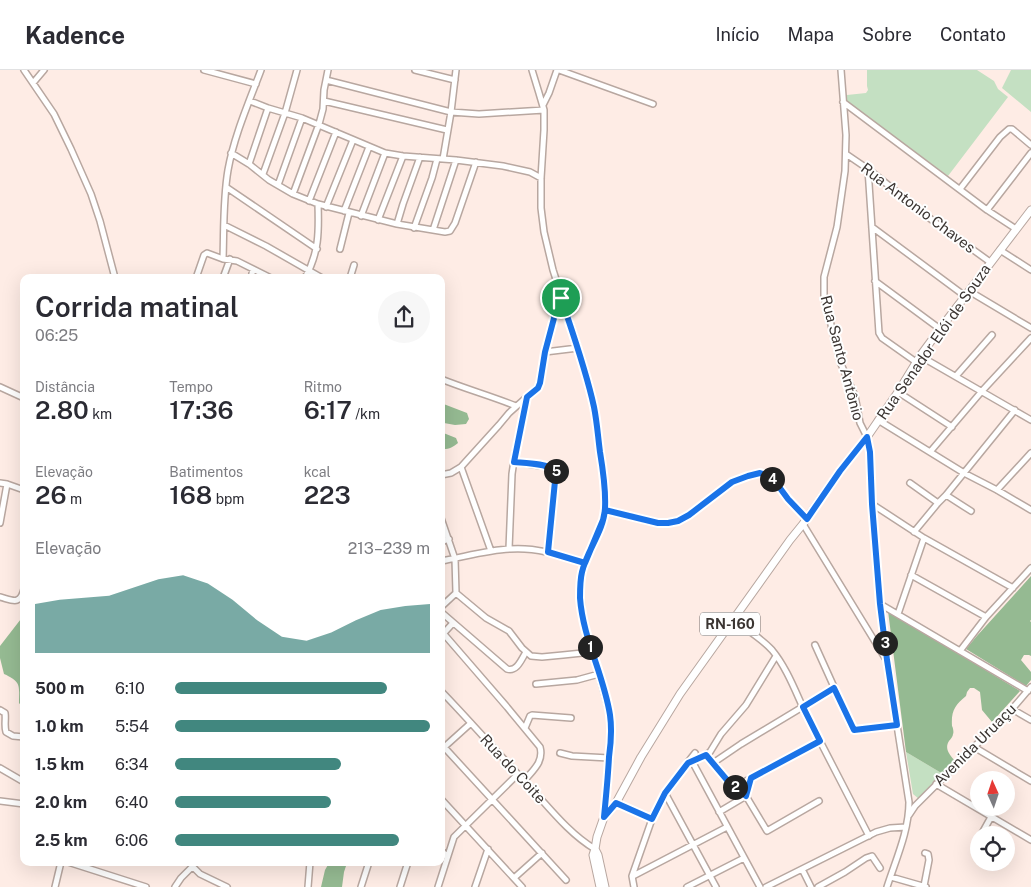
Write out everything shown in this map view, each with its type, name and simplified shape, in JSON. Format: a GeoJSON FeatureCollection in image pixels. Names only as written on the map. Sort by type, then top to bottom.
{"type":"FeatureCollection","features":[{"type":"Feature","properties":{"kind":"main road","name":"Rua Senador Elói de Souza"},"geometry":{"type":"LineString","coordinates":[[602,884],[593,855],[604,817],[616,803],[641,757],[680,694],[840,471],[867,437],[918,359],[1031,210]]}},
{"type":"Feature","properties":{"kind":"street"},"geometry":{"type":"LineString","coordinates":[[24,70],[54,114],[91,194],[115,274]]}},
{"type":"Feature","properties":{"kind":"street"},"geometry":{"type":"LineString","coordinates":[[33,84],[44,70]]}},
{"type":"Feature","properties":{"kind":"street"},"geometry":{"type":"LineString","coordinates":[[204,70],[222,72],[256,84]]}},
{"type":"Feature","properties":{"kind":"street"},"geometry":{"type":"LineString","coordinates":[[224,274],[226,259],[224,205],[231,153],[261,70]]}},
{"type":"Feature","properties":{"kind":"street"},"geometry":{"type":"LineString","coordinates":[[263,174],[285,113],[297,70]]}},
{"type":"Feature","properties":{"kind":"street"},"geometry":{"type":"LineString","coordinates":[[293,194],[319,124],[328,70]]}},
{"type":"Feature","properties":{"kind":"street"},"geometry":{"type":"LineString","coordinates":[[414,70],[454,80]]}},
{"type":"Feature","properties":{"kind":"street"},"geometry":{"type":"LineString","coordinates":[[414,228],[440,159],[451,112],[456,70]]}},
{"type":"Feature","properties":{"kind":"street"},"geometry":{"type":"LineString","coordinates":[[532,70],[543,108],[541,208],[544,232],[552,270],[578,348],[594,407],[604,481],[605,510],[603,520],[582,571],[580,583],[582,615],[610,716],[611,737],[604,817]]}},
{"type":"Feature","properties":{"kind":"street"},"geometry":{"type":"LineString","coordinates":[[543,108],[558,70],[654,104]]}},
{"type":"Feature","properties":{"kind":"street","name":"Rua Santo Antônio"},"geometry":{"type":"LineString","coordinates":[[841,70],[846,154],[837,227],[823,286],[841,364],[855,396],[860,423],[867,437],[870,452],[880,604],[908,796],[909,816]]}},
{"type":"Feature","properties":{"kind":"street"},"geometry":{"type":"LineString","coordinates":[[326,80],[451,112],[479,114],[543,108]]}},
{"type":"Feature","properties":{"kind":"street"},"geometry":{"type":"LineString","coordinates":[[250,101],[319,124],[385,153],[420,158],[476,162],[519,169],[541,178]]}},
{"type":"Feature","properties":{"kind":"street"},"geometry":{"type":"LineString","coordinates":[[324,101],[447,130]]}},
{"type":"Feature","properties":{"kind":"street"},"geometry":{"type":"LineString","coordinates":[[843,102],[987,210],[1016,229]]}},
{"type":"Feature","properties":{"kind":"street"},"geometry":{"type":"LineString","coordinates":[[249,164],[268,108]]}},
{"type":"Feature","properties":{"kind":"street"},"geometry":{"type":"LineString","coordinates":[[278,185],[302,118]]}},
{"type":"Feature","properties":{"kind":"street"},"geometry":{"type":"LineString","coordinates":[[960,189],[1000,137],[1009,129],[1012,129],[1031,145]]}},
{"type":"Feature","properties":{"kind":"street"},"geometry":{"type":"LineString","coordinates":[[309,201],[336,132]]}},
{"type":"Feature","properties":{"kind":"street"},"geometry":{"type":"LineString","coordinates":[[326,207],[353,140]]}},
{"type":"Feature","properties":{"kind":"street"},"geometry":{"type":"LineString","coordinates":[[340,250],[347,212],[370,147]]}},
{"type":"Feature","properties":{"kind":"street"},"geometry":{"type":"LineString","coordinates":[[231,153],[278,185],[309,201],[378,220],[414,228],[445,232],[450,232],[454,223],[476,162]]}},
{"type":"Feature","properties":{"kind":"street"},"geometry":{"type":"LineString","coordinates":[[361,216],[385,153]]}},
{"type":"Feature","properties":{"kind":"street","name":"Rua Antonio Chaves"},"geometry":{"type":"LineString","coordinates":[[846,154],[990,262]]}},
{"type":"Feature","properties":{"kind":"street"},"geometry":{"type":"LineString","coordinates":[[987,210],[1031,154]]}},
{"type":"Feature","properties":{"kind":"street"},"geometry":{"type":"LineString","coordinates":[[378,220],[403,156]]}},
{"type":"Feature","properties":{"kind":"street"},"geometry":{"type":"LineString","coordinates":[[397,224],[420,158]]}},
{"type":"Feature","properties":{"kind":"street"},"geometry":{"type":"LineString","coordinates":[[433,230],[456,160]]}},
{"type":"Feature","properties":{"kind":"street"},"geometry":{"type":"LineString","coordinates":[[868,169],[879,335],[918,359],[956,376],[1031,420]]}},
{"type":"Feature","properties":{"kind":"street"},"geometry":{"type":"LineString","coordinates":[[226,187],[317,248]]}},
{"type":"Feature","properties":{"kind":"street"},"geometry":{"type":"LineString","coordinates":[[308,274],[317,248],[319,229],[318,204]]}},
{"type":"Feature","properties":{"kind":"street"},"geometry":{"type":"LineString","coordinates":[[224,225],[316,274]]}},
{"type":"Feature","properties":{"kind":"street"},"geometry":{"type":"LineString","coordinates":[[872,227],[967,293],[1031,328]]}},
{"type":"Feature","properties":{"kind":"street"},"geometry":{"type":"LineString","coordinates":[[1000,250],[1031,270]]}},
{"type":"Feature","properties":{"kind":"street"},"geometry":{"type":"LineString","coordinates":[[197,274],[205,253],[238,261],[263,274]]}},
{"type":"Feature","properties":{"kind":"street"},"geometry":{"type":"LineString","coordinates":[[351,274],[354,265]]}},
{"type":"Feature","properties":{"kind":"street"},"geometry":{"type":"LineString","coordinates":[[252,274],[253,269]]}},
{"type":"Feature","properties":{"kind":"street"},"geometry":{"type":"LineString","coordinates":[[875,282],[940,329]]}},
{"type":"Feature","properties":{"kind":"street"},"geometry":{"type":"LineString","coordinates":[[445,475],[460,467],[516,406],[538,388],[545,352],[561,298]]}},
{"type":"Feature","properties":{"kind":"street"},"geometry":{"type":"LineString","coordinates":[[956,376],[992,334]]}},
{"type":"Feature","properties":{"kind":"street"},"geometry":{"type":"LineString","coordinates":[[930,452],[982,391],[1031,338]]}},
{"type":"Feature","properties":{"kind":"street"},"geometry":{"type":"LineString","coordinates":[[545,352],[578,348]]}},
{"type":"Feature","properties":{"kind":"street"},"geometry":{"type":"LineString","coordinates":[[445,381],[516,406]]}},
{"type":"Feature","properties":{"kind":"street"},"geometry":{"type":"LineString","coordinates":[[0,387],[20,396]]}},
{"type":"Feature","properties":{"kind":"street"},"geometry":{"type":"LineString","coordinates":[[898,392],[952,427]]}},
{"type":"Feature","properties":{"kind":"street"},"geometry":{"type":"LineString","coordinates":[[509,549],[514,462],[527,397]]}},
{"type":"Feature","properties":{"kind":"street"},"geometry":{"type":"LineString","coordinates":[[914,532],[1015,410]]}},
{"type":"Feature","properties":{"kind":"street"},"geometry":{"type":"LineString","coordinates":[[878,420],[1031,510]]}},
{"type":"Feature","properties":{"kind":"street"},"geometry":{"type":"LineString","coordinates":[[996,490],[1031,453]]}},
{"type":"Feature","properties":{"kind":"street"},"geometry":{"type":"LineString","coordinates":[[514,462],[544,466],[556,471],[548,552]]}},
{"type":"Feature","properties":{"kind":"street"},"geometry":{"type":"LineString","coordinates":[[460,467],[491,552]]}},
{"type":"Feature","properties":{"kind":"street"},"geometry":{"type":"LineString","coordinates":[[605,510],[658,523],[678,521],[689,515],[732,482],[760,473],[769,476],[805,521],[887,660]]}},
{"type":"Feature","properties":{"kind":"street"},"geometry":{"type":"LineString","coordinates":[[910,482],[938,503]]}},
{"type":"Feature","properties":{"kind":"street"},"geometry":{"type":"LineString","coordinates":[[0,484],[7,484],[20,489]]}},
{"type":"Feature","properties":{"kind":"street"},"geometry":{"type":"LineString","coordinates":[[0,523],[7,484]]}},
{"type":"Feature","properties":{"kind":"street"},"geometry":{"type":"LineString","coordinates":[[946,495],[971,511]]}},
{"type":"Feature","properties":{"kind":"street"},"geometry":{"type":"LineString","coordinates":[[872,504],[914,532],[1012,588]]}},
{"type":"Feature","properties":{"kind":"street"},"geometry":{"type":"LineString","coordinates":[[445,528],[455,559],[456,593],[486,618],[509,631],[526,652],[535,657],[592,652]]}},
{"type":"Feature","properties":{"kind":"street"},"geometry":{"type":"LineString","coordinates":[[898,614],[924,538]]}},
{"type":"Feature","properties":{"kind":"street"},"geometry":{"type":"LineString","coordinates":[[445,540],[449,539]]}},
{"type":"Feature","properties":{"kind":"street"},"geometry":{"type":"LineString","coordinates":[[445,560],[509,549],[548,552],[585,563]]}},
{"type":"Feature","properties":{"kind":"street"},"geometry":{"type":"LineString","coordinates":[[960,651],[986,617],[1031,568]]}},
{"type":"Feature","properties":{"kind":"street"},"geometry":{"type":"LineString","coordinates":[[911,575],[986,617]]}},
{"type":"Feature","properties":{"kind":"street"},"geometry":{"type":"LineString","coordinates":[[445,603],[456,593]]}},
{"type":"Feature","properties":{"kind":"street"},"geometry":{"type":"LineString","coordinates":[[0,597],[14,601],[20,598]]}},
{"type":"Feature","properties":{"kind":"street"},"geometry":{"type":"LineString","coordinates":[[880,604],[1029,689]]}},
{"type":"Feature","properties":{"kind":"street"},"geometry":{"type":"LineString","coordinates":[[445,615],[507,669],[511,670],[516,667],[526,652]]}},
{"type":"Feature","properties":{"kind":"street"},"geometry":{"type":"LineString","coordinates":[[733,620],[771,649],[776,656],[869,836]]}},
{"type":"Feature","properties":{"kind":"street"},"geometry":{"type":"LineString","coordinates":[[445,631],[454,623]]}},
{"type":"Feature","properties":{"kind":"street"},"geometry":{"type":"LineString","coordinates":[[445,637],[540,747],[541,758],[524,781]]}},
{"type":"Feature","properties":{"kind":"street"},"geometry":{"type":"LineString","coordinates":[[815,644],[854,730],[897,725]]}},
{"type":"Feature","properties":{"kind":"street"},"geometry":{"type":"LineString","coordinates":[[690,762],[710,752],[721,734],[746,705],[776,656]]}},
{"type":"Feature","properties":{"kind":"street"},"geometry":{"type":"LineString","coordinates":[[536,684],[577,680],[599,674]]}},
{"type":"Feature","properties":{"kind":"street"},"geometry":{"type":"LineString","coordinates":[[712,763],[740,744],[834,688]]}},
{"type":"Feature","properties":{"kind":"street","name":"Avenida Uruaçu"},"geometry":{"type":"LineString","coordinates":[[909,816],[914,806],[1012,709],[1029,689]]}},
{"type":"Feature","properties":{"kind":"street","name":"Rua do Coite"},"geometry":{"type":"LineString","coordinates":[[445,695],[549,808],[595,850]]}},
{"type":"Feature","properties":{"kind":"street"},"geometry":{"type":"LineString","coordinates":[[1012,709],[1031,720]]}},
{"type":"Feature","properties":{"kind":"street"},"geometry":{"type":"LineString","coordinates":[[0,710],[5,713],[6,732],[13,736],[20,737]]}},
{"type":"Feature","properties":{"kind":"street"},"geometry":{"type":"LineString","coordinates":[[525,728],[532,715],[571,718]]}},
{"type":"Feature","properties":{"kind":"street"},"geometry":{"type":"LineString","coordinates":[[445,747],[471,724]]}},
{"type":"Feature","properties":{"kind":"street"},"geometry":{"type":"LineString","coordinates":[[736,788],[740,784],[820,741]]}},
{"type":"Feature","properties":{"kind":"street"},"geometry":{"type":"LineString","coordinates":[[974,747],[1031,781]]}},
{"type":"Feature","properties":{"kind":"street"},"geometry":{"type":"LineString","coordinates":[[445,751],[566,880]]}},
{"type":"Feature","properties":{"kind":"street"},"geometry":{"type":"LineString","coordinates":[[560,753],[572,756],[609,758]]}},
{"type":"Feature","properties":{"kind":"street"},"geometry":{"type":"LineString","coordinates":[[634,887],[632,876],[652,819],[665,793],[695,753]]}},
{"type":"Feature","properties":{"kind":"street"},"geometry":{"type":"LineString","coordinates":[[706,755],[727,780],[746,796],[768,831],[819,801]]}},
{"type":"Feature","properties":{"kind":"street"},"geometry":{"type":"LineString","coordinates":[[690,762],[760,887]]}},
{"type":"Feature","properties":{"kind":"street"},"geometry":{"type":"LineString","coordinates":[[0,768],[20,780]]}},
{"type":"Feature","properties":{"kind":"street"},"geometry":{"type":"LineString","coordinates":[[438,887],[454,837],[518,774]]}},
{"type":"Feature","properties":{"kind":"street"},"geometry":{"type":"LineString","coordinates":[[719,812],[746,796],[751,778]]}},
{"type":"Feature","properties":{"kind":"street"},"geometry":{"type":"LineString","coordinates":[[936,784],[1031,840]]}},
{"type":"Feature","properties":{"kind":"street"},"geometry":{"type":"LineString","coordinates":[[665,793],[716,887]]}},
{"type":"Feature","properties":{"kind":"street"},"geometry":{"type":"LineString","coordinates":[[908,796],[914,803],[918,802]]}},
{"type":"Feature","properties":{"kind":"street"},"geometry":{"type":"LineString","coordinates":[[0,801],[20,804]]}},
{"type":"Feature","properties":{"kind":"street"},"geometry":{"type":"LineString","coordinates":[[445,803],[488,849],[515,882],[522,887]]}},
{"type":"Feature","properties":{"kind":"street"},"geometry":{"type":"LineString","coordinates":[[616,803],[652,819]]}},
{"type":"Feature","properties":{"kind":"street"},"geometry":{"type":"LineString","coordinates":[[887,887],[909,816]]}},
{"type":"Feature","properties":{"kind":"street"},"geometry":{"type":"LineString","coordinates":[[986,826],[991,817]]}},
{"type":"Feature","properties":{"kind":"street"},"geometry":{"type":"LineString","coordinates":[[632,876],[727,826]]}},
{"type":"Feature","properties":{"kind":"street"},"geometry":{"type":"LineString","coordinates":[[766,887],[869,836],[890,828],[906,827]]}},
{"type":"Feature","properties":{"kind":"street"},"geometry":{"type":"LineString","coordinates":[[475,887],[488,849]]}},
{"type":"Feature","properties":{"kind":"street"},"geometry":{"type":"LineString","coordinates":[[515,882],[542,853]]}},
{"type":"Feature","properties":{"kind":"street"},"geometry":{"type":"LineString","coordinates":[[891,876],[925,887],[930,860],[928,854],[925,853]]}},
{"type":"Feature","properties":{"kind":"street"},"geometry":{"type":"LineString","coordinates":[[445,854],[448,857]]}},
{"type":"Feature","properties":{"kind":"street"},"geometry":{"type":"LineString","coordinates":[[818,887],[872,856],[880,868]]}},
{"type":"Feature","properties":{"kind":"street"},"geometry":{"type":"LineString","coordinates":[[687,887],[744,858]]}},
{"type":"Feature","properties":{"kind":"street"},"geometry":{"type":"LineString","coordinates":[[55,887],[60,866]]}},
{"type":"Feature","properties":{"kind":"street"},"geometry":{"type":"LineString","coordinates":[[80,866],[146,887]]}},
{"type":"Feature","properties":{"kind":"street"},"geometry":{"type":"LineString","coordinates":[[308,887],[310,866]]}},
{"type":"Feature","properties":{"kind":"street"},"geometry":{"type":"LineString","coordinates":[[361,887],[368,866]]}},
{"type":"Feature","properties":{"kind":"street"},"geometry":{"type":"LineString","coordinates":[[400,887],[407,866]]}},
{"type":"Feature","properties":{"kind":"street"},"geometry":{"type":"LineString","coordinates":[[175,887],[184,874],[192,867],[200,874],[227,887]]}},
{"type":"Feature","properties":{"kind":"street"},"geometry":{"type":"LineString","coordinates":[[802,870],[811,887]]}},
{"type":"Feature","properties":{"kind":"green space"},"geometry":{"type":"Polygon","coordinates":[[[867,70],[977,70],[994,81],[998,89],[1008,97],[948,176],[847,102],[847,95],[866,93],[868,90],[867,70]]]}},
{"type":"Feature","properties":{"kind":"green space"},"geometry":{"type":"Polygon","coordinates":[[[1011,70],[1031,70],[1031,112],[1002,88],[1011,70]]]}},
{"type":"Feature","properties":{"kind":"green space"},"geometry":{"type":"Polygon","coordinates":[[[445,405],[467,413],[469,419],[466,424],[445,423],[445,405]]]}},
{"type":"Feature","properties":{"kind":"green space"},"geometry":{"type":"Polygon","coordinates":[[[445,434],[456,438],[458,443],[446,449],[445,434]]]}},
{"type":"Feature","properties":{"kind":"green space"},"geometry":{"type":"Polygon","coordinates":[[[1031,576],[1031,656],[1024,655],[1021,660],[1031,672],[1031,680],[1026,686],[966,649],[1031,576]]]}},
{"type":"Feature","properties":{"kind":"green space"},"geometry":{"type":"Polygon","coordinates":[[[888,611],[1020,691],[992,722],[982,710],[980,692],[970,688],[966,696],[956,705],[953,712],[953,733],[947,747],[948,752],[955,761],[943,774],[906,752],[888,611]]]}},
{"type":"Feature","properties":{"kind":"green space"},"geometry":{"type":"Polygon","coordinates":[[[20,620],[20,704],[17,682],[4,674],[0,658],[0,646],[20,620]]]}},
{"type":"Feature","properties":{"kind":"green space"},"geometry":{"type":"Polygon","coordinates":[[[906,752],[943,774],[919,799],[913,794],[906,752]]]}},
{"type":"Feature","properties":{"kind":"green space"},"geometry":{"type":"Polygon","coordinates":[[[327,866],[346,866],[342,887],[321,887],[327,866]]]}},
{"type":"Feature","properties":{"kind":"route"},"geometry":{"type":"LineString","coordinates":[[561,298],[545,352],[540,383],[538,388],[527,397],[514,462],[544,466],[556,471],[548,552],[585,563],[603,520],[605,510],[620,512],[658,523],[678,521],[689,515],[732,482],[760,473],[774,480],[788,499],[807,519],[840,471],[867,437],[870,452],[880,604],[897,725],[853,730],[834,688],[803,707],[820,741],[751,778],[746,796],[727,780],[706,755],[688,763],[665,793],[652,819],[616,803],[604,817],[609,774],[610,716],[582,615],[580,583],[582,571],[593,546],[603,520],[605,510],[604,481],[594,407],[578,348],[561,298]]}}]}
